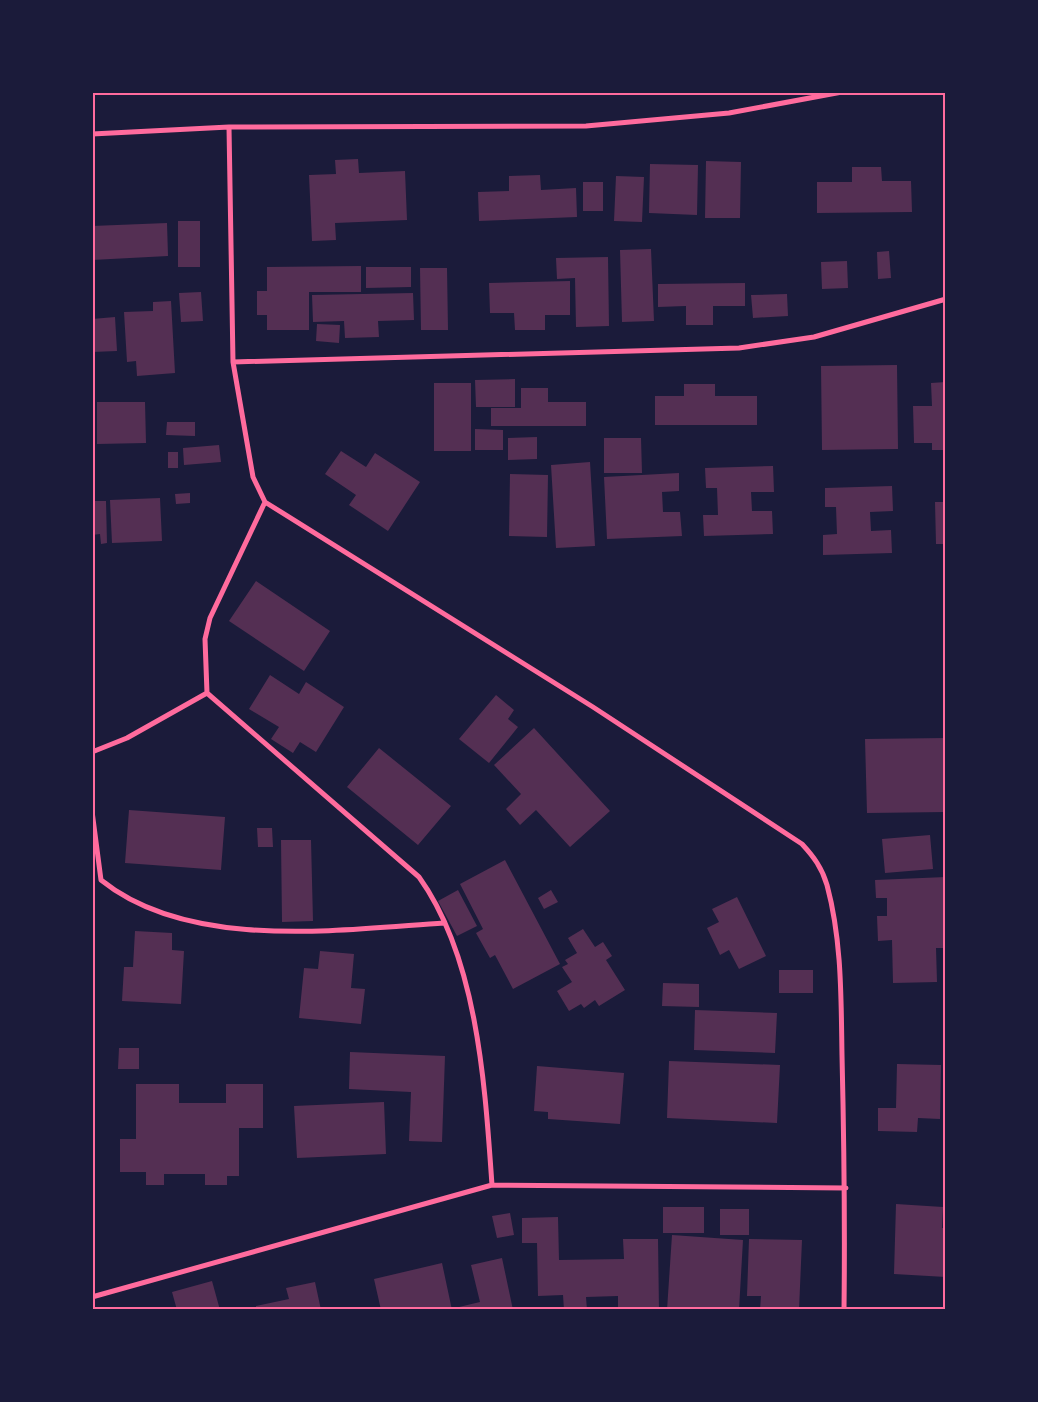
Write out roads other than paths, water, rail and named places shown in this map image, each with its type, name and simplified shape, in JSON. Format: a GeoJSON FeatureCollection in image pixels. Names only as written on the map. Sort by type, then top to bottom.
{"type":"FeatureCollection","features":[{"type":"Feature","properties":{"kind":"street"},"geometry":{"type":"LineString","coordinates":[[92,134],[229,127],[586,126],[729,113],[842,92]]}},
{"type":"Feature","properties":{"kind":"street"},"geometry":{"type":"LineString","coordinates":[[229,127],[233,362],[253,477],[265,502],[593,707],[802,844],[817,860],[827,884],[836,924],[840,965],[846,1188],[844,1310]]}},
{"type":"Feature","properties":{"kind":"street"},"geometry":{"type":"LineString","coordinates":[[233,362],[739,348],[814,337],[946,299]]}},
{"type":"Feature","properties":{"kind":"street"},"geometry":{"type":"LineString","coordinates":[[265,502],[210,618],[205,639],[207,693],[419,877],[444,923],[457,954],[485,1081],[492,1185]]}},
{"type":"Feature","properties":{"kind":"street"},"geometry":{"type":"LineString","coordinates":[[92,752],[127,738],[207,693]]}},
{"type":"Feature","properties":{"kind":"street"},"geometry":{"type":"LineString","coordinates":[[92,811],[101,880],[119,895],[154,910],[238,929],[278,932],[327,931],[444,923]]}},
{"type":"Feature","properties":{"kind":"street"},"geometry":{"type":"LineString","coordinates":[[92,1297],[492,1185],[846,1188]]}}]}
